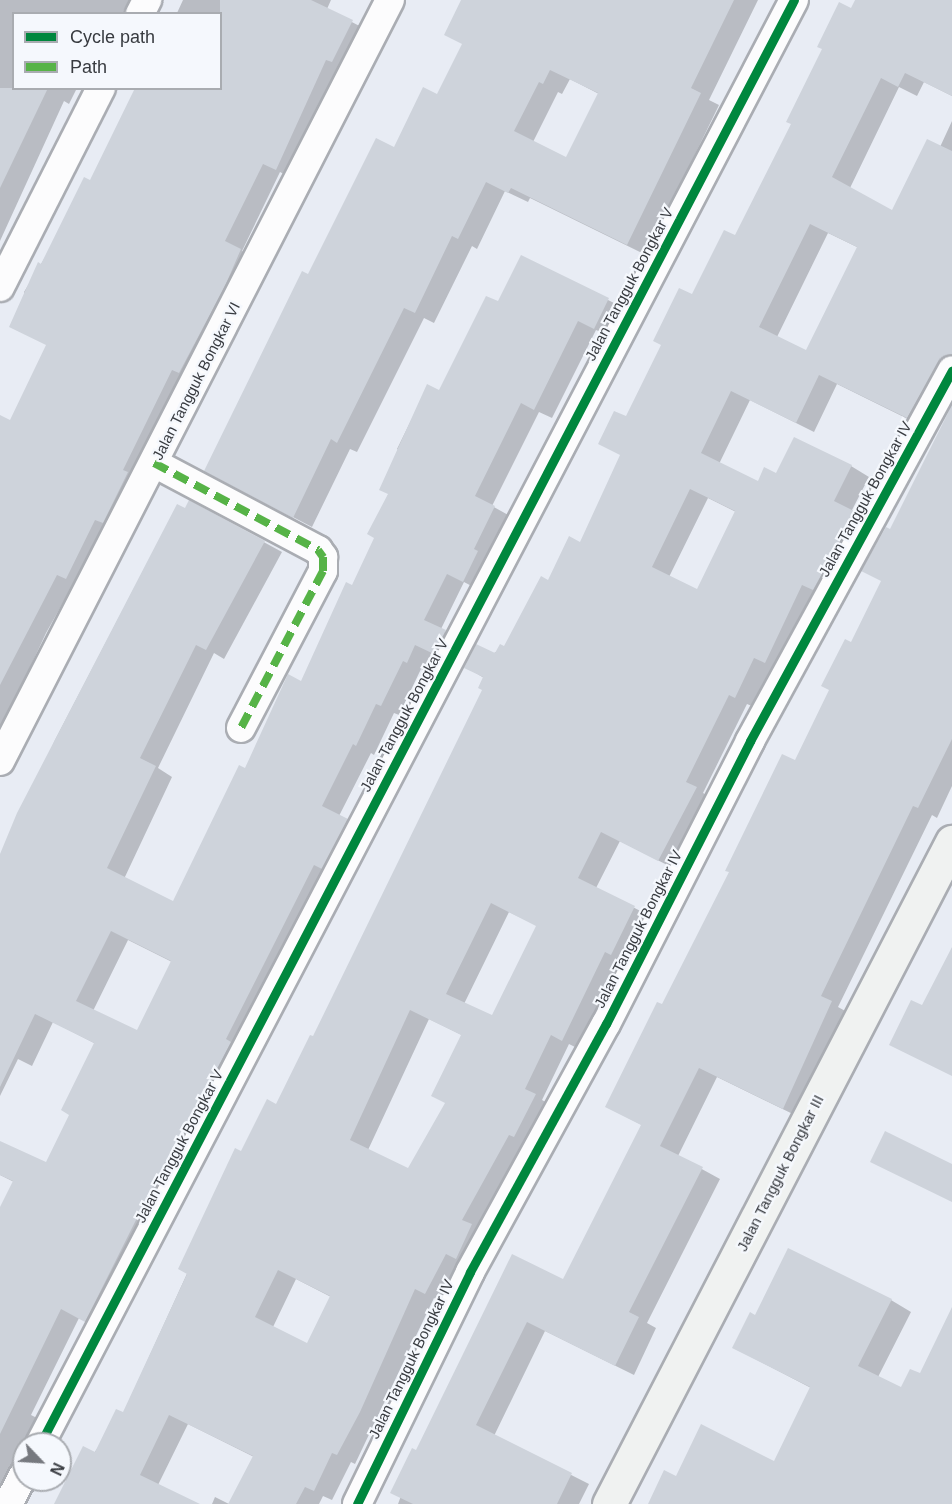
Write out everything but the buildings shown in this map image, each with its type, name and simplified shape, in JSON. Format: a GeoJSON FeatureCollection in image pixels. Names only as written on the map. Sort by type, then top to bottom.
{"type":"FeatureCollection","features":[{"type":"Feature","properties":{"kind":"street","name":"Jalan Tangguk Bongkar VI"},"geometry":{"type":"LineString","coordinates":[[0,762],[390,0]]}},
{"type":"Feature","properties":{"kind":"street","name":"Jalan Tangguk Bongkar V"},"geometry":{"type":"LineString","coordinates":[[46,1432],[794,0]]}},
{"type":"Feature","properties":{"kind":"street"},"geometry":{"type":"LineString","coordinates":[[0,287],[100,90]]}},
{"type":"Feature","properties":{"kind":"street","name":"Jalan Tangguk Bongkar IV"},"geometry":{"type":"LineString","coordinates":[[357,1504],[470,1272],[606,1024],[750,741],[952,370]]}},
{"type":"Feature","properties":{"kind":"street"},"geometry":{"type":"LineString","coordinates":[[154,464],[318,550],[323,556],[323,571],[241,728]]}},
{"type":"Feature","properties":{"kind":"street","name":"Jalan Tangguk Bongkar III"},"geometry":{"type":"LineString","coordinates":[[609,1504],[952,842]]}},
{"type":"Feature","properties":{"kind":"marked path"},"geometry":{"type":"LineString","coordinates":[[154,463],[318,550],[323,557],[323,571],[241,728]]}},
{"type":"Feature","properties":{"kind":"cycle path"},"geometry":{"type":"LineString","coordinates":[[46,1432],[794,0]]}},
{"type":"Feature","properties":{"kind":"cycle path"},"geometry":{"type":"LineString","coordinates":[[357,1504],[470,1272],[606,1024],[750,741],[952,371]]}}]}
